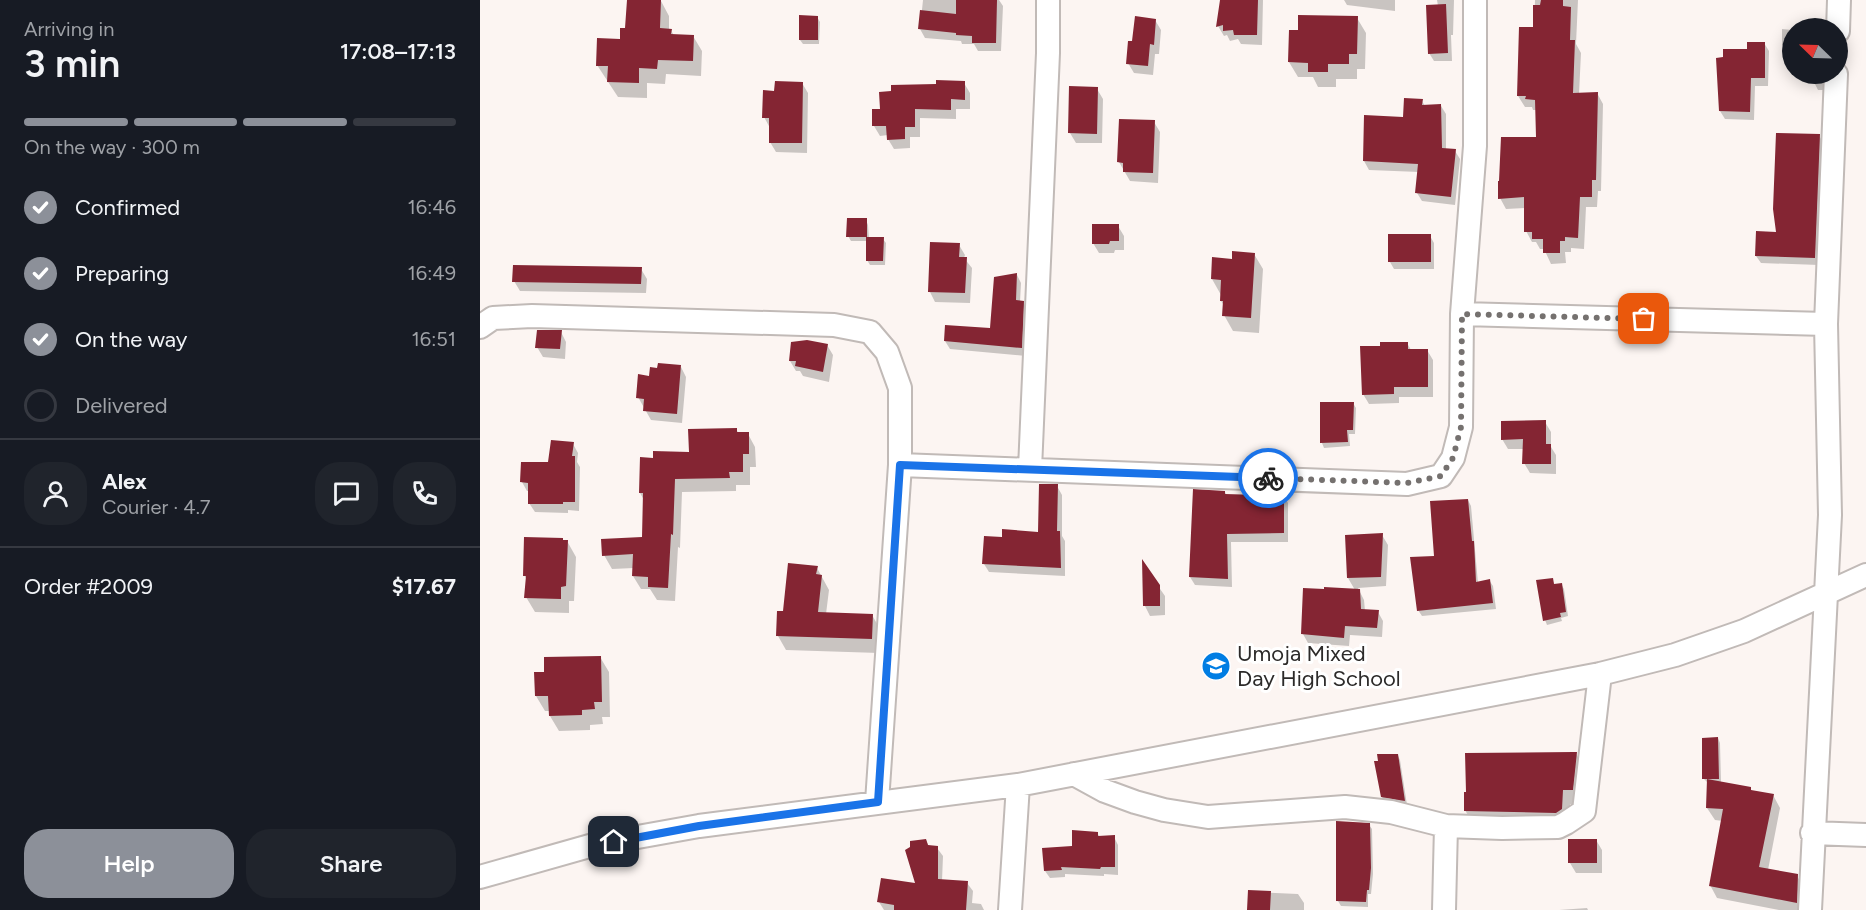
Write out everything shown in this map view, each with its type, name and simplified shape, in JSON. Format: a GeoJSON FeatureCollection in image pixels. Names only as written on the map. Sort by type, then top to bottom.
{"type":"FeatureCollection","features":[{"type":"Feature","properties":{"kind":"street"},"geometry":{"type":"LineString","coordinates":[[1030,469],[1048,53],[1048,0]]}},
{"type":"Feature","properties":{"kind":"street"},"geometry":{"type":"LineString","coordinates":[[900,465],[1407,483],[1441,476],[1453,458],[1461,427],[1462,314],[1475,146],[1475,0]]}},
{"type":"Feature","properties":{"kind":"street"},"geometry":{"type":"LineString","coordinates":[[1838,18],[1839,0]]}},
{"type":"Feature","properties":{"kind":"street"},"geometry":{"type":"LineString","coordinates":[[1810,910],[1812,833],[1830,515],[1826,324],[1836,84]]}},
{"type":"Feature","properties":{"kind":"street"},"geometry":{"type":"LineString","coordinates":[[1462,314],[1826,324]]}},
{"type":"Feature","properties":{"kind":"street"},"geometry":{"type":"LineString","coordinates":[[480,327],[493,318],[532,316],[834,325],[870,332],[887,352],[900,388],[900,465],[878,802]]}},
{"type":"Feature","properties":{"kind":"street"},"geometry":{"type":"LineString","coordinates":[[480,877],[593,845],[699,826],[1018,785],[1600,674],[1675,655],[1744,631],[1866,575]]}},
{"type":"Feature","properties":{"kind":"street"},"geometry":{"type":"LineString","coordinates":[[1074,774],[1105,791],[1135,802],[1164,810],[1208,817],[1345,807],[1391,812],[1446,826],[1558,827],[1584,811],[1600,674]]}},
{"type":"Feature","properties":{"kind":"street"},"geometry":{"type":"LineString","coordinates":[[1010,910],[1018,785]]}},
{"type":"Feature","properties":{"kind":"street"},"geometry":{"type":"LineString","coordinates":[[1444,910],[1446,826]]}},
{"type":"Feature","properties":{"kind":"street"},"geometry":{"type":"LineString","coordinates":[[1812,833],[1866,835]]}},
{"type":"Feature","properties":{"kind":"building"},"geometry":{"type":"Polygon","coordinates":[[[627,0],[661,0],[660,28],[672,29],[671,34],[694,35],[693,61],[658,60],[657,69],[639,68],[639,83],[607,82],[608,66],[596,66],[597,38],[620,39],[620,28],[625,28],[627,0]]]}},
{"type":"Feature","properties":{"kind":"building"},"geometry":{"type":"Polygon","coordinates":[[[956,0],[997,0],[996,43],[972,43],[972,36],[918,29],[920,10],[956,14],[956,0]]]}},
{"type":"Feature","properties":{"kind":"building"},"geometry":{"type":"Polygon","coordinates":[[[1220,0],[1258,0],[1257,35],[1234,35],[1233,30],[1223,31],[1223,25],[1216,27],[1220,0]]]}},
{"type":"Feature","properties":{"kind":"building"},"geometry":{"type":"Polygon","coordinates":[[[1541,0],[1563,0],[1563,6],[1571,7],[1570,40],[1575,40],[1573,93],[1598,92],[1596,180],[1592,180],[1592,197],[1580,197],[1578,238],[1565,237],[1565,241],[1560,241],[1560,253],[1543,253],[1543,239],[1532,239],[1532,232],[1524,232],[1524,197],[1498,199],[1501,137],[1536,137],[1535,100],[1525,99],[1526,96],[1517,96],[1519,27],[1533,27],[1533,5],[1540,5],[1541,0]]]}},
{"type":"Feature","properties":{"kind":"building"},"geometry":{"type":"Polygon","coordinates":[[[1446,4],[1448,53],[1428,54],[1426,5],[1446,4]]]}},
{"type":"Feature","properties":{"kind":"building"},"geometry":{"type":"Polygon","coordinates":[[[799,15],[818,16],[818,40],[799,40],[799,15]]]}},
{"type":"Feature","properties":{"kind":"building"},"geometry":{"type":"Polygon","coordinates":[[[1298,15],[1358,16],[1357,54],[1349,54],[1349,64],[1328,64],[1328,72],[1308,72],[1308,63],[1288,62],[1289,30],[1298,30],[1298,15]]]}},
{"type":"Feature","properties":{"kind":"building"},"geometry":{"type":"Polygon","coordinates":[[[1135,16],[1156,19],[1154,45],[1150,44],[1148,66],[1126,64],[1128,41],[1132,41],[1135,16]]]}},
{"type":"Feature","properties":{"kind":"building"},"geometry":{"type":"Polygon","coordinates":[[[1747,42],[1765,42],[1765,78],[1751,78],[1750,112],[1719,111],[1716,58],[1723,57],[1723,49],[1747,49],[1747,42]]]}},
{"type":"Feature","properties":{"kind":"building"},"geometry":{"type":"Polygon","coordinates":[[[936,80],[965,81],[965,100],[951,99],[951,110],[915,109],[915,127],[905,127],[905,139],[887,140],[886,126],[872,126],[872,109],[880,109],[879,92],[891,91],[891,85],[936,84],[936,80]]]}},
{"type":"Feature","properties":{"kind":"building"},"geometry":{"type":"Polygon","coordinates":[[[775,81],[803,82],[802,143],[769,143],[769,118],[762,118],[763,90],[774,91],[775,81]]]}},
{"type":"Feature","properties":{"kind":"building"},"geometry":{"type":"Polygon","coordinates":[[[1069,86],[1098,87],[1097,134],[1068,133],[1069,86]]]}},
{"type":"Feature","properties":{"kind":"building"},"geometry":{"type":"Polygon","coordinates":[[[1404,98],[1423,99],[1422,105],[1441,104],[1442,148],[1456,149],[1451,197],[1415,193],[1418,164],[1363,161],[1364,115],[1403,117],[1404,98]]]}},
{"type":"Feature","properties":{"kind":"building"},"geometry":{"type":"Polygon","coordinates":[[[1119,119],[1155,120],[1153,173],[1123,172],[1123,163],[1117,162],[1119,119]]]}},
{"type":"Feature","properties":{"kind":"building"},"geometry":{"type":"Polygon","coordinates":[[[1776,133],[1820,134],[1815,258],[1755,256],[1756,231],[1776,232],[1773,209],[1776,133]]]}},
{"type":"Feature","properties":{"kind":"building"},"geometry":{"type":"Polygon","coordinates":[[[847,218],[867,218],[867,237],[846,237],[847,218]]]}},
{"type":"Feature","properties":{"kind":"building"},"geometry":{"type":"Polygon","coordinates":[[[1092,224],[1119,224],[1119,241],[1110,241],[1109,244],[1092,244],[1092,224]]]}},
{"type":"Feature","properties":{"kind":"building"},"geometry":{"type":"Polygon","coordinates":[[[1388,234],[1431,234],[1431,262],[1388,262],[1388,234]]]}},
{"type":"Feature","properties":{"kind":"building"},"geometry":{"type":"Polygon","coordinates":[[[866,237],[884,237],[883,261],[866,261],[866,237]]]}},
{"type":"Feature","properties":{"kind":"building"},"geometry":{"type":"Polygon","coordinates":[[[930,242],[960,243],[959,257],[967,257],[965,293],[928,292],[930,242]]]}},
{"type":"Feature","properties":{"kind":"building"},"geometry":{"type":"Polygon","coordinates":[[[1232,251],[1255,253],[1251,318],[1222,316],[1221,280],[1211,279],[1212,257],[1232,259],[1232,251]]]}},
{"type":"Feature","properties":{"kind":"building"},"geometry":{"type":"Polygon","coordinates":[[[513,265],[642,267],[641,284],[512,282],[513,265]]]}},
{"type":"Feature","properties":{"kind":"building"},"geometry":{"type":"Polygon","coordinates":[[[1017,273],[1016,300],[1024,301],[1022,348],[944,341],[945,325],[990,328],[994,277],[1017,273]]]}},
{"type":"Feature","properties":{"kind":"building"},"geometry":{"type":"Polygon","coordinates":[[[537,330],[562,330],[560,349],[535,348],[537,330]]]}},
{"type":"Feature","properties":{"kind":"building"},"geometry":{"type":"Polygon","coordinates":[[[807,340],[828,344],[823,372],[795,366],[796,361],[789,361],[791,342],[807,340]]]}},
{"type":"Feature","properties":{"kind":"building"},"geometry":{"type":"Polygon","coordinates":[[[1380,342],[1408,342],[1408,349],[1428,349],[1428,387],[1394,387],[1394,394],[1362,395],[1360,346],[1380,346],[1380,342]]]}},
{"type":"Feature","properties":{"kind":"building"},"geometry":{"type":"Polygon","coordinates":[[[658,363],[681,365],[677,414],[643,411],[644,399],[636,398],[638,374],[649,376],[650,367],[657,368],[658,363]]]}},
{"type":"Feature","properties":{"kind":"building"},"geometry":{"type":"Polygon","coordinates":[[[1320,402],[1354,402],[1353,430],[1347,430],[1348,442],[1320,443],[1320,402]]]}},
{"type":"Feature","properties":{"kind":"building"},"geometry":{"type":"Polygon","coordinates":[[[1546,420],[1546,444],[1551,444],[1551,464],[1522,464],[1523,439],[1501,440],[1501,421],[1546,420]]]}},
{"type":"Feature","properties":{"kind":"building"},"geometry":{"type":"Polygon","coordinates":[[[737,428],[737,432],[749,432],[749,454],[743,454],[743,472],[729,472],[730,478],[675,479],[668,588],[648,587],[648,577],[632,576],[633,554],[602,556],[601,539],[642,537],[643,493],[639,493],[640,457],[653,458],[653,451],[689,452],[688,429],[737,428]]]}},
{"type":"Feature","properties":{"kind":"building"},"geometry":{"type":"Polygon","coordinates":[[[551,440],[574,442],[572,456],[575,456],[575,502],[528,504],[528,483],[520,482],[521,462],[548,462],[551,440]]]}},
{"type":"Feature","properties":{"kind":"building"},"geometry":{"type":"Polygon","coordinates":[[[1039,484],[1058,484],[1057,531],[1060,531],[1061,568],[982,564],[984,536],[1002,537],[1002,529],[1038,532],[1039,484]]]}},
{"type":"Feature","properties":{"kind":"building"},"geometry":{"type":"Polygon","coordinates":[[[1193,489],[1225,491],[1225,494],[1284,493],[1284,533],[1227,534],[1228,579],[1189,577],[1193,489]]]}},
{"type":"Feature","properties":{"kind":"building"},"geometry":{"type":"Polygon","coordinates":[[[1468,499],[1472,541],[1474,541],[1476,582],[1490,579],[1493,603],[1417,611],[1410,557],[1434,556],[1430,501],[1468,499]]]}},
{"type":"Feature","properties":{"kind":"building"},"geometry":{"type":"Polygon","coordinates":[[[1383,533],[1381,577],[1347,578],[1345,535],[1383,533]]]}},
{"type":"Feature","properties":{"kind":"building"},"geometry":{"type":"Polygon","coordinates":[[[524,537],[568,540],[566,586],[561,587],[561,599],[524,598],[526,576],[523,576],[524,537]]]}},
{"type":"Feature","properties":{"kind":"building"},"geometry":{"type":"Polygon","coordinates":[[[1142,559],[1160,585],[1160,606],[1143,606],[1142,559]]]}},
{"type":"Feature","properties":{"kind":"building"},"geometry":{"type":"Polygon","coordinates":[[[788,563],[818,566],[816,574],[822,575],[818,612],[873,614],[872,639],[776,636],[777,611],[783,611],[788,563]]]}},
{"type":"Feature","properties":{"kind":"building"},"geometry":{"type":"Polygon","coordinates":[[[1553,578],[1554,584],[1562,583],[1566,612],[1560,613],[1561,617],[1543,621],[1536,580],[1553,578]]]}},
{"type":"Feature","properties":{"kind":"building"},"geometry":{"type":"Polygon","coordinates":[[[1324,587],[1360,589],[1361,609],[1379,610],[1377,628],[1345,626],[1344,638],[1301,634],[1303,588],[1324,589],[1324,587]]]}},
{"type":"Feature","properties":{"kind":"building"},"geometry":{"type":"Polygon","coordinates":[[[601,656],[602,702],[594,702],[595,709],[582,710],[582,715],[549,716],[548,696],[535,696],[534,672],[544,672],[544,657],[601,656]]]}},
{"type":"Feature","properties":{"kind":"building"},"geometry":{"type":"Polygon","coordinates":[[[1718,737],[1719,779],[1702,779],[1702,738],[1718,737]]]}},
{"type":"Feature","properties":{"kind":"building"},"geometry":{"type":"Polygon","coordinates":[[[1577,752],[1573,790],[1563,790],[1562,809],[1556,813],[1464,811],[1465,753],[1577,752]]]}},
{"type":"Feature","properties":{"kind":"building"},"geometry":{"type":"Polygon","coordinates":[[[1377,754],[1398,754],[1405,801],[1381,797],[1374,761],[1378,761],[1377,754]]]}},
{"type":"Feature","properties":{"kind":"building"},"geometry":{"type":"Polygon","coordinates":[[[1707,779],[1751,787],[1751,790],[1774,794],[1759,867],[1798,874],[1797,903],[1709,886],[1723,809],[1706,808],[1707,779]]]}},
{"type":"Feature","properties":{"kind":"building"},"geometry":{"type":"Polygon","coordinates":[[[1336,821],[1370,823],[1371,868],[1366,902],[1336,901],[1336,821]]]}},
{"type":"Feature","properties":{"kind":"building"},"geometry":{"type":"Polygon","coordinates":[[[1072,830],[1098,832],[1098,836],[1115,835],[1115,867],[1101,867],[1100,869],[1061,867],[1062,870],[1044,871],[1042,848],[1072,846],[1072,830]]]}},
{"type":"Feature","properties":{"kind":"building"},"geometry":{"type":"Polygon","coordinates":[[[926,839],[928,845],[938,846],[938,879],[968,881],[966,910],[894,910],[894,905],[877,902],[881,878],[915,883],[905,850],[910,847],[910,841],[926,839]]]}},
{"type":"Feature","properties":{"kind":"building"},"geometry":{"type":"Polygon","coordinates":[[[1568,839],[1597,839],[1597,863],[1568,863],[1568,839]]]}},
{"type":"Feature","properties":{"kind":"building"},"geometry":{"type":"Polygon","coordinates":[[[1248,890],[1271,891],[1270,910],[1247,910],[1248,890]]]}},
{"type":"Feature","properties":{"kind":"way so far"},"geometry":{"type":"LineString","coordinates":[[1268,478],[1407,483],[1441,476],[1453,458],[1461,427],[1462,314],[1644,319]]}},
{"type":"Feature","properties":{"kind":"place","name":"Umoja Mixed Day High School"},"geometry":{"type":"Point","coordinates":[1216,666]}},
{"type":"Feature","properties":{"kind":"route"},"geometry":{"type":"LineString","coordinates":[[614,842],[699,826],[878,802],[900,465],[1268,478]]}}]}
